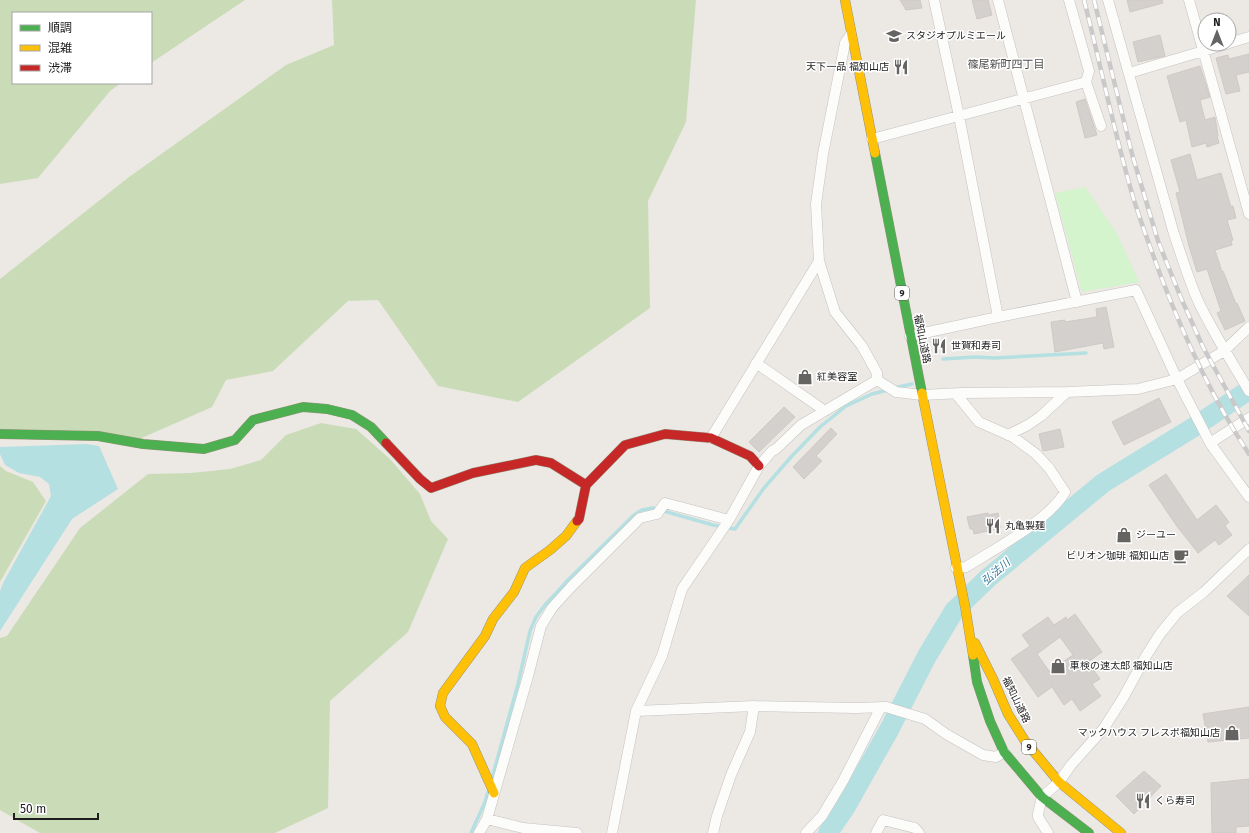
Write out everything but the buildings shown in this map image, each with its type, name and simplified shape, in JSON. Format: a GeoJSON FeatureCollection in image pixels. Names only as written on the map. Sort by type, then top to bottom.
{"type":"FeatureCollection","features":[{"type":"Feature","properties":{"kind":"main road","name":"福知山道路"},"geometry":{"type":"LineString","coordinates":[[845,0],[910,336],[956,568],[965,606],[976,682],[990,721],[1004,752],[1042,797],[1089,833]]}},
{"type":"Feature","properties":{"kind":"main road"},"geometry":{"type":"LineString","coordinates":[[0,434],[98,436],[143,444],[204,449],[235,440],[253,420],[303,407],[327,409],[352,415],[371,427],[420,479],[431,488],[473,473],[536,460],[552,463],[586,486]]}},
{"type":"Feature","properties":{"kind":"main road"},"geometry":{"type":"LineString","coordinates":[[494,793],[472,744],[445,717],[440,706],[443,693],[485,636],[493,619],[514,592],[525,568],[550,550],[566,536],[580,520],[586,486],[625,445],[665,434],[711,438],[750,456],[759,466]]}},
{"type":"Feature","properties":{"kind":"main road","name":"福知山道路"},"geometry":{"type":"LineString","coordinates":[[970,636],[983,657],[1008,714],[1025,741],[1059,782],[1121,833]]}},
{"type":"Feature","properties":{"kind":"street"},"geometry":{"type":"LineString","coordinates":[[934,0],[998,317]]}},
{"type":"Feature","properties":{"kind":"street"},"geometry":{"type":"LineString","coordinates":[[998,0],[1025,98],[1077,302]]}},
{"type":"Feature","properties":{"kind":"street"},"geometry":{"type":"LineString","coordinates":[[1069,0],[1089,71],[1086,82],[1101,126]]}},
{"type":"Feature","properties":{"kind":"street"},"geometry":{"type":"LineString","coordinates":[[1108,0],[1174,234],[1186,268],[1199,302],[1224,351],[1249,391]]}},
{"type":"Feature","properties":{"kind":"street"},"geometry":{"type":"LineString","coordinates":[[1189,0],[1197,30]]}},
{"type":"Feature","properties":{"kind":"street"},"geometry":{"type":"LineString","coordinates":[[852,33],[845,43],[823,154],[816,204],[819,260],[835,312],[862,346],[877,374],[877,380]]}},
{"type":"Feature","properties":{"kind":"street"},"geometry":{"type":"LineString","coordinates":[[1237,41],[1249,37]]}},
{"type":"Feature","properties":{"kind":"street"},"geometry":{"type":"LineString","coordinates":[[1129,73],[1203,52],[1249,214]]}},
{"type":"Feature","properties":{"kind":"street"},"geometry":{"type":"LineString","coordinates":[[872,139],[1086,82]]}},
{"type":"Feature","properties":{"kind":"street"},"geometry":{"type":"LineString","coordinates":[[711,438],[819,260]]}},
{"type":"Feature","properties":{"kind":"street"},"geometry":{"type":"LineString","coordinates":[[910,336],[1136,290],[1177,379],[1210,444],[1249,497]]}},
{"type":"Feature","properties":{"kind":"street"},"geometry":{"type":"LineString","coordinates":[[877,380],[896,392],[922,395],[1138,389],[1177,379],[1224,351],[1249,328]]}},
{"type":"Feature","properties":{"kind":"street"},"geometry":{"type":"LineString","coordinates":[[756,363],[825,411]]}},
{"type":"Feature","properties":{"kind":"street"},"geometry":{"type":"LineString","coordinates":[[612,833],[636,711],[662,656],[682,590],[729,520],[759,466],[772,451],[801,425],[877,380]]}},
{"type":"Feature","properties":{"kind":"street"},"geometry":{"type":"LineString","coordinates":[[1008,435],[1028,426],[1041,416],[1066,392]]}},
{"type":"Feature","properties":{"kind":"street"},"geometry":{"type":"LineString","coordinates":[[956,394],[979,422],[1008,435],[1036,454],[1049,468],[1065,492],[1060,500],[1019,533],[966,567],[956,568]]}},
{"type":"Feature","properties":{"kind":"street"},"geometry":{"type":"LineString","coordinates":[[1210,444],[1249,418]]}},
{"type":"Feature","properties":{"kind":"street"},"geometry":{"type":"LineString","coordinates":[[479,833],[487,819],[541,626],[552,608],[640,518],[658,514],[665,503],[729,520]]}},
{"type":"Feature","properties":{"kind":"street"},"geometry":{"type":"LineString","coordinates":[[1048,833],[1038,817],[1042,797],[1059,782],[1071,765],[1104,728],[1123,698],[1146,656],[1160,634],[1177,613],[1204,592],[1249,549]]}},
{"type":"Feature","properties":{"kind":"street"},"geometry":{"type":"LineString","coordinates":[[636,711],[754,706],[886,706],[925,719],[946,734],[983,755],[996,757],[1004,752]]}},
{"type":"Feature","properties":{"kind":"street"},"geometry":{"type":"LineString","coordinates":[[713,833],[717,816],[731,775],[750,732],[754,706]]}},
{"type":"Feature","properties":{"kind":"street"},"geometry":{"type":"LineString","coordinates":[[806,833],[822,816],[840,786],[881,707]]}},
{"type":"Feature","properties":{"kind":"street"},"geometry":{"type":"LineString","coordinates":[[1042,797],[1043,817],[1053,833]]}},
{"type":"Feature","properties":{"kind":"street"},"geometry":{"type":"LineString","coordinates":[[487,819],[523,828],[577,833]]}},
{"type":"Feature","properties":{"kind":"street"},"geometry":{"type":"LineString","coordinates":[[876,833],[883,820],[915,828],[919,833]]}},
{"type":"Feature","properties":{"kind":"green space"},"geometry":{"type":"Polygon","coordinates":[[[0,0],[245,0],[152,62],[152,12],[12,12],[12,84],[120,84],[110,91],[38,178],[0,184],[0,0]]]}},
{"type":"Feature","properties":{"kind":"green space"},"geometry":{"type":"Polygon","coordinates":[[[332,0],[696,0],[686,122],[648,201],[650,308],[518,402],[438,386],[378,300],[348,301],[273,371],[226,380],[212,407],[135,441],[0,429],[0,279],[129,177],[286,65],[334,45],[332,0]]]}},
{"type":"Feature","properties":{"kind":"green space"},"geometry":{"type":"Polygon","coordinates":[[[1085,187],[1117,234],[1139,282],[1082,292],[1055,193],[1085,187]]]}},
{"type":"Feature","properties":{"kind":"green space"},"geometry":{"type":"Polygon","coordinates":[[[321,423],[356,429],[390,459],[420,494],[431,521],[448,539],[408,632],[330,701],[328,808],[275,833],[40,833],[0,810],[0,638],[7,636],[80,528],[148,474],[191,473],[230,469],[261,460],[286,435],[321,423]]]}},
{"type":"Feature","properties":{"kind":"green space"},"geometry":{"type":"Polygon","coordinates":[[[0,466],[6,471],[33,482],[46,501],[0,582],[0,466]]]}},
{"type":"Feature","properties":{"kind":"water"},"geometry":{"type":"Polygon","coordinates":[[[86,444],[99,446],[118,489],[72,519],[0,631],[0,591],[3,583],[51,496],[49,484],[40,477],[19,473],[5,465],[0,454],[0,447],[86,444]]]}},
{"type":"Feature","properties":{"kind":"waterway"},"geometry":{"type":"LineString","coordinates":[[943,359],[1086,353]]}},
{"type":"Feature","properties":{"kind":"waterway"},"geometry":{"type":"LineString","coordinates":[[894,388],[912,384]]}},
{"type":"Feature","properties":{"kind":"waterway"},"geometry":{"type":"LineString","coordinates":[[492,778],[518,684],[530,631],[536,617],[570,578],[634,515],[642,510],[653,508],[713,525],[735,529],[764,488],[820,427],[846,406],[872,394],[888,390]]}},
{"type":"Feature","properties":{"kind":"waterway","name":"弘法川"},"geometry":{"type":"LineString","coordinates":[[828,833],[845,808],[889,730],[927,656],[954,611],[988,578],[1103,483],[1194,427],[1249,390]]}},
{"type":"Feature","properties":{"kind":"waterway"},"geometry":{"type":"LineString","coordinates":[[471,833],[488,792]]}},
{"type":"Feature","properties":{"kind":"railway"},"geometry":{"type":"LineString","coordinates":[[1084,0],[1126,173],[1136,207],[1160,274],[1169,298],[1200,367],[1223,411],[1249,454]]}},
{"type":"Feature","properties":{"kind":"railway"},"geometry":{"type":"LineString","coordinates":[[1094,0],[1132,154],[1158,241],[1203,347],[1249,431]]}},
{"type":"Feature","properties":{"kind":"traffic: fast"},"geometry":{"type":"LineString","coordinates":[[875,153],[922,393]]}},
{"type":"Feature","properties":{"kind":"traffic: fast"},"geometry":{"type":"LineString","coordinates":[[0,434],[98,436],[143,444],[204,449],[235,440],[253,420],[303,407],[327,409],[352,415],[371,427],[386,443]]}},
{"type":"Feature","properties":{"kind":"traffic: fast"},"geometry":{"type":"LineString","coordinates":[[973,655],[977,682],[990,721],[1004,752],[1042,797],[1089,833]]}},
{"type":"Feature","properties":{"kind":"traffic: slow"},"geometry":{"type":"LineString","coordinates":[[845,0],[875,153]]}},
{"type":"Feature","properties":{"kind":"traffic: slow"},"geometry":{"type":"LineString","coordinates":[[922,393],[965,606],[973,655]]}},
{"type":"Feature","properties":{"kind":"traffic: slow"},"geometry":{"type":"LineString","coordinates":[[494,793],[472,744],[445,717],[440,706],[443,693],[485,636],[493,619],[514,592],[525,568],[566,536],[577,521]]}},
{"type":"Feature","properties":{"kind":"traffic: slow"},"geometry":{"type":"LineString","coordinates":[[975,643],[1008,714],[1025,741],[1059,782],[1121,833]]}},
{"type":"Feature","properties":{"kind":"traffic: jam"},"geometry":{"type":"LineString","coordinates":[[577,521],[579,519],[586,485],[625,445],[665,434],[711,438],[750,456],[759,466]]}},
{"type":"Feature","properties":{"kind":"traffic: jam"},"geometry":{"type":"LineString","coordinates":[[386,443],[420,479],[431,488],[473,473],[536,460],[551,463],[586,485]]}},
{"type":"Feature","properties":{"kind":"place","name":"スタジオプルミエール"},"geometry":{"type":"Point","coordinates":[894,36]}},
{"type":"Feature","properties":{"kind":"place","name":"天下一品 福知山店"},"geometry":{"type":"Point","coordinates":[901,67]}},
{"type":"Feature","properties":{"kind":"place","name":"世賀和寿司"},"geometry":{"type":"Point","coordinates":[939,346]}},
{"type":"Feature","properties":{"kind":"place","name":"紅美容室"},"geometry":{"type":"Point","coordinates":[805,377]}},
{"type":"Feature","properties":{"kind":"place","name":"丸亀製麺"},"geometry":{"type":"Point","coordinates":[993,526]}},
{"type":"Feature","properties":{"kind":"place","name":"ジーユー"},"geometry":{"type":"Point","coordinates":[1124,535]}},
{"type":"Feature","properties":{"kind":"place","name":"ビリオン珈琲 福知山店"},"geometry":{"type":"Point","coordinates":[1181,556]}},
{"type":"Feature","properties":{"kind":"place","name":"車検の速太郎 福知山店"},"geometry":{"type":"Point","coordinates":[1058,666]}},
{"type":"Feature","properties":{"kind":"place","name":"マックハウス フレスポ福知山店"},"geometry":{"type":"Point","coordinates":[1232,733]}},
{"type":"Feature","properties":{"kind":"place","name":"くら寿司"},"geometry":{"type":"Point","coordinates":[1143,801]}},
{"type":"Feature","properties":{"kind":"district","name":"篠尾新町四丁目"},"geometry":{"type":"Point","coordinates":[1006,64]}}]}
